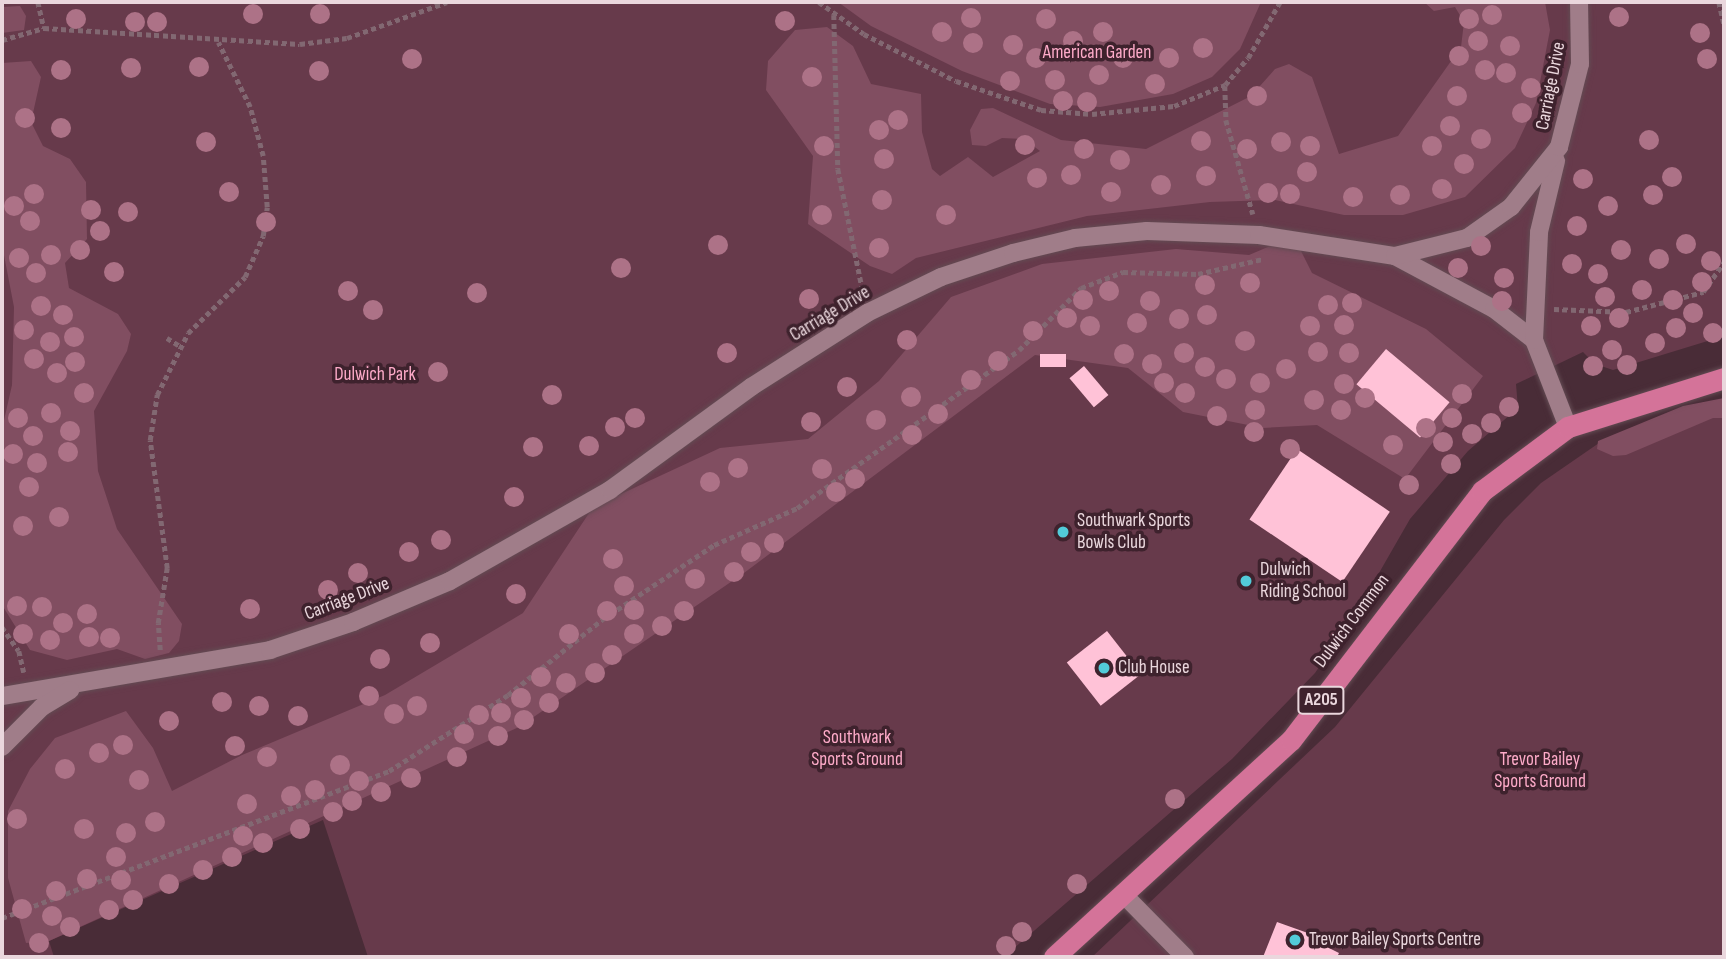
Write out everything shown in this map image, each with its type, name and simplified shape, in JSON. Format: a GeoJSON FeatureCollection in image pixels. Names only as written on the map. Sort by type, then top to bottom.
{"type":"FeatureCollection","features":[{"type":"Feature","properties":{"kind":"highway","name":"Dulwich Common"},"geometry":{"type":"LineString","coordinates":[[1054,957],[1291,740],[1482,491],[1569,427],[1724,378]]}},
{"type":"Feature","properties":{"kind":"lane","name":"Carriage Drive"},"geometry":{"type":"LineString","coordinates":[[2,696],[76,686],[270,650],[353,622],[450,581],[610,490],[751,387],[867,313],[941,277],[1075,239],[1147,232],[1259,235],[1395,256],[1467,238],[1492,222],[1535,183],[1559,147],[1580,64],[1579,2]]}},
{"type":"Feature","properties":{"kind":"lane"},"geometry":{"type":"LineString","coordinates":[[1559,147],[1539,232],[1532,309],[1534,340],[1569,427]]}},
{"type":"Feature","properties":{"kind":"lane"},"geometry":{"type":"LineString","coordinates":[[1395,256],[1494,309],[1534,340]]}},
{"type":"Feature","properties":{"kind":"lane"},"geometry":{"type":"LineString","coordinates":[[2,747],[41,707],[76,686]]}},
{"type":"Feature","properties":{"kind":"lane"},"geometry":{"type":"LineString","coordinates":[[1124,895],[1185,957]]}},
{"type":"Feature","properties":{"kind":"path"},"geometry":{"type":"LineString","coordinates":[[38,2],[44,28]]}},
{"type":"Feature","properties":{"kind":"path"},"geometry":{"type":"LineString","coordinates":[[2,40],[44,28],[218,42],[300,44],[347,38],[447,2]]}},
{"type":"Feature","properties":{"kind":"path"},"geometry":{"type":"LineString","coordinates":[[819,2],[834,15],[956,81],[1041,110],[1135,112],[1174,106],[1225,85],[1280,5],[1287,2]]}},
{"type":"Feature","properties":{"kind":"path"},"geometry":{"type":"LineString","coordinates":[[1719,2],[1724,24]]}},
{"type":"Feature","properties":{"kind":"path"},"geometry":{"type":"LineString","coordinates":[[834,15],[838,169],[867,313]]}},
{"type":"Feature","properties":{"kind":"path"},"geometry":{"type":"LineString","coordinates":[[163,671],[158,623],[167,568],[150,440],[157,395],[180,346],[245,277],[263,236],[267,206],[263,156],[250,107],[230,72],[218,42]]}},
{"type":"Feature","properties":{"kind":"path"},"geometry":{"type":"LineString","coordinates":[[1225,85],[1226,120],[1259,235]]}},
{"type":"Feature","properties":{"kind":"path"},"geometry":{"type":"LineString","coordinates":[[2,918],[389,771],[508,695],[603,619],[714,545],[797,508],[1019,350],[1081,288],[1123,272],[1198,274],[1267,257]]}},
{"type":"Feature","properties":{"kind":"path"},"geometry":{"type":"LineString","coordinates":[[1532,309],[1639,309],[1703,292],[1724,262]]}},
{"type":"Feature","properties":{"kind":"path"},"geometry":{"type":"LineString","coordinates":[[167,338],[180,346]]}},
{"type":"Feature","properties":{"kind":"path"},"geometry":{"type":"LineString","coordinates":[[2,627],[21,661]]}},
{"type":"Feature","properties":{"kind":"green space","name":"Dulwich Park"},"geometry":{"type":"Polygon","coordinates":[[[2,2],[1724,2],[1724,336],[1613,370],[1595,364],[1583,352],[1516,384],[1518,408],[1468,451],[1410,519],[1356,613],[1315,673],[1232,759],[1004,957],[368,957],[323,820],[49,941],[54,957],[2,957],[2,2]]]}},
{"type":"Feature","properties":{"kind":"green space","name":"American Garden"},"geometry":{"type":"Polygon","coordinates":[[[838,2],[1261,2],[1240,49],[1212,77],[1173,94],[1100,107],[1050,104],[962,71],[871,26],[838,2]]]}},
{"type":"Feature","properties":{"kind":"green space"},"geometry":{"type":"Polygon","coordinates":[[[1424,2],[1545,2],[1550,30],[1536,103],[1515,148],[1465,197],[1403,215],[1344,215],[1275,200],[1210,202],[1087,216],[916,258],[892,274],[870,266],[808,224],[813,156],[766,90],[768,61],[795,30],[827,27],[853,46],[871,84],[921,94],[922,132],[932,169],[940,176],[968,157],[993,177],[1040,151],[1024,139],[1002,138],[986,146],[972,145],[970,130],[981,109],[993,108],[1061,140],[1146,149],[1251,96],[1275,69],[1289,64],[1312,77],[1339,154],[1398,136],[1461,47],[1464,22],[1455,7],[1434,11],[1424,2]]]}},
{"type":"Feature","properties":{"kind":"green space"},"geometry":{"type":"Polygon","coordinates":[[[20,6],[26,16],[24,30],[2,33],[2,7],[20,6]]]}},
{"type":"Feature","properties":{"kind":"green space"},"geometry":{"type":"Polygon","coordinates":[[[31,61],[41,77],[31,122],[43,146],[70,159],[86,182],[87,239],[65,263],[69,288],[118,314],[131,334],[127,351],[94,411],[98,471],[117,529],[182,624],[179,641],[169,653],[145,659],[117,649],[67,660],[30,650],[2,605],[2,429],[12,385],[14,307],[3,250],[2,63],[31,61]]]}},
{"type":"Feature","properties":{"kind":"green space"},"geometry":{"type":"Polygon","coordinates":[[[1275,244],[1300,249],[1312,273],[1426,329],[1483,376],[1405,479],[1317,425],[1263,428],[1183,412],[1128,368],[1035,355],[744,573],[519,727],[49,941],[26,943],[8,878],[8,811],[30,769],[55,738],[126,711],[153,748],[172,791],[242,755],[385,695],[523,613],[593,507],[720,448],[808,439],[879,381],[951,297],[1042,264],[1176,249],[1249,255],[1275,244]]]}},
{"type":"Feature","properties":{"kind":"green space"},"geometry":{"type":"Polygon","coordinates":[[[1724,398],[1724,418],[1713,418],[1626,455],[1613,456],[1597,449],[1598,441],[1683,406],[1724,398]]]}},
{"type":"Feature","properties":{"kind":"green space","name":"Trevor Bailey Sports Ground"},"geometry":{"type":"Polygon","coordinates":[[[1724,399],[1724,957],[1092,957],[1335,727],[1504,520],[1541,483],[1599,443],[1724,399]]]}},
{"type":"Feature","properties":{"kind":"building"},"geometry":{"type":"Polygon","coordinates":[[[1386,349],[1450,402],[1420,438],[1356,384],[1386,349]]]}},
{"type":"Feature","properties":{"kind":"building"},"geometry":{"type":"Polygon","coordinates":[[[1040,354],[1066,354],[1066,367],[1040,367],[1040,354]]]}},
{"type":"Feature","properties":{"kind":"building"},"geometry":{"type":"Polygon","coordinates":[[[1084,366],[1108,395],[1094,407],[1069,378],[1084,366]]]}},
{"type":"Feature","properties":{"kind":"building"},"geometry":{"type":"Polygon","coordinates":[[[1297,449],[1390,512],[1342,582],[1249,519],[1297,449]]]}},
{"type":"Feature","properties":{"kind":"building","name":"Club House"},"geometry":{"type":"Polygon","coordinates":[[[1107,631],[1141,674],[1101,706],[1067,662],[1107,631]]]}},
{"type":"Feature","properties":{"kind":"building","name":"Trevor Bailey Sports Centre"},"geometry":{"type":"Polygon","coordinates":[[[1277,922],[1319,937],[1319,943],[1339,953],[1337,957],[1263,957],[1277,922]]]}},
{"type":"Feature","properties":{"kind":"place","name":"Southwark Sports Bowls Club"},"geometry":{"type":"Point","coordinates":[1063,532]}},
{"type":"Feature","properties":{"kind":"place","name":"Dulwich Riding School"},"geometry":{"type":"Point","coordinates":[1246,581]}},
{"type":"Feature","properties":{"kind":"place","name":"Club House"},"geometry":{"type":"Point","coordinates":[1104,668]}},
{"type":"Feature","properties":{"kind":"place","name":"Trevor Bailey Sports Centre"},"geometry":{"type":"Point","coordinates":[1295,940]}},
{"type":"Feature","properties":{"kind":"park label","name":"Southwark Sports Ground"},"geometry":{"type":"Point","coordinates":[857,749]}}]}
